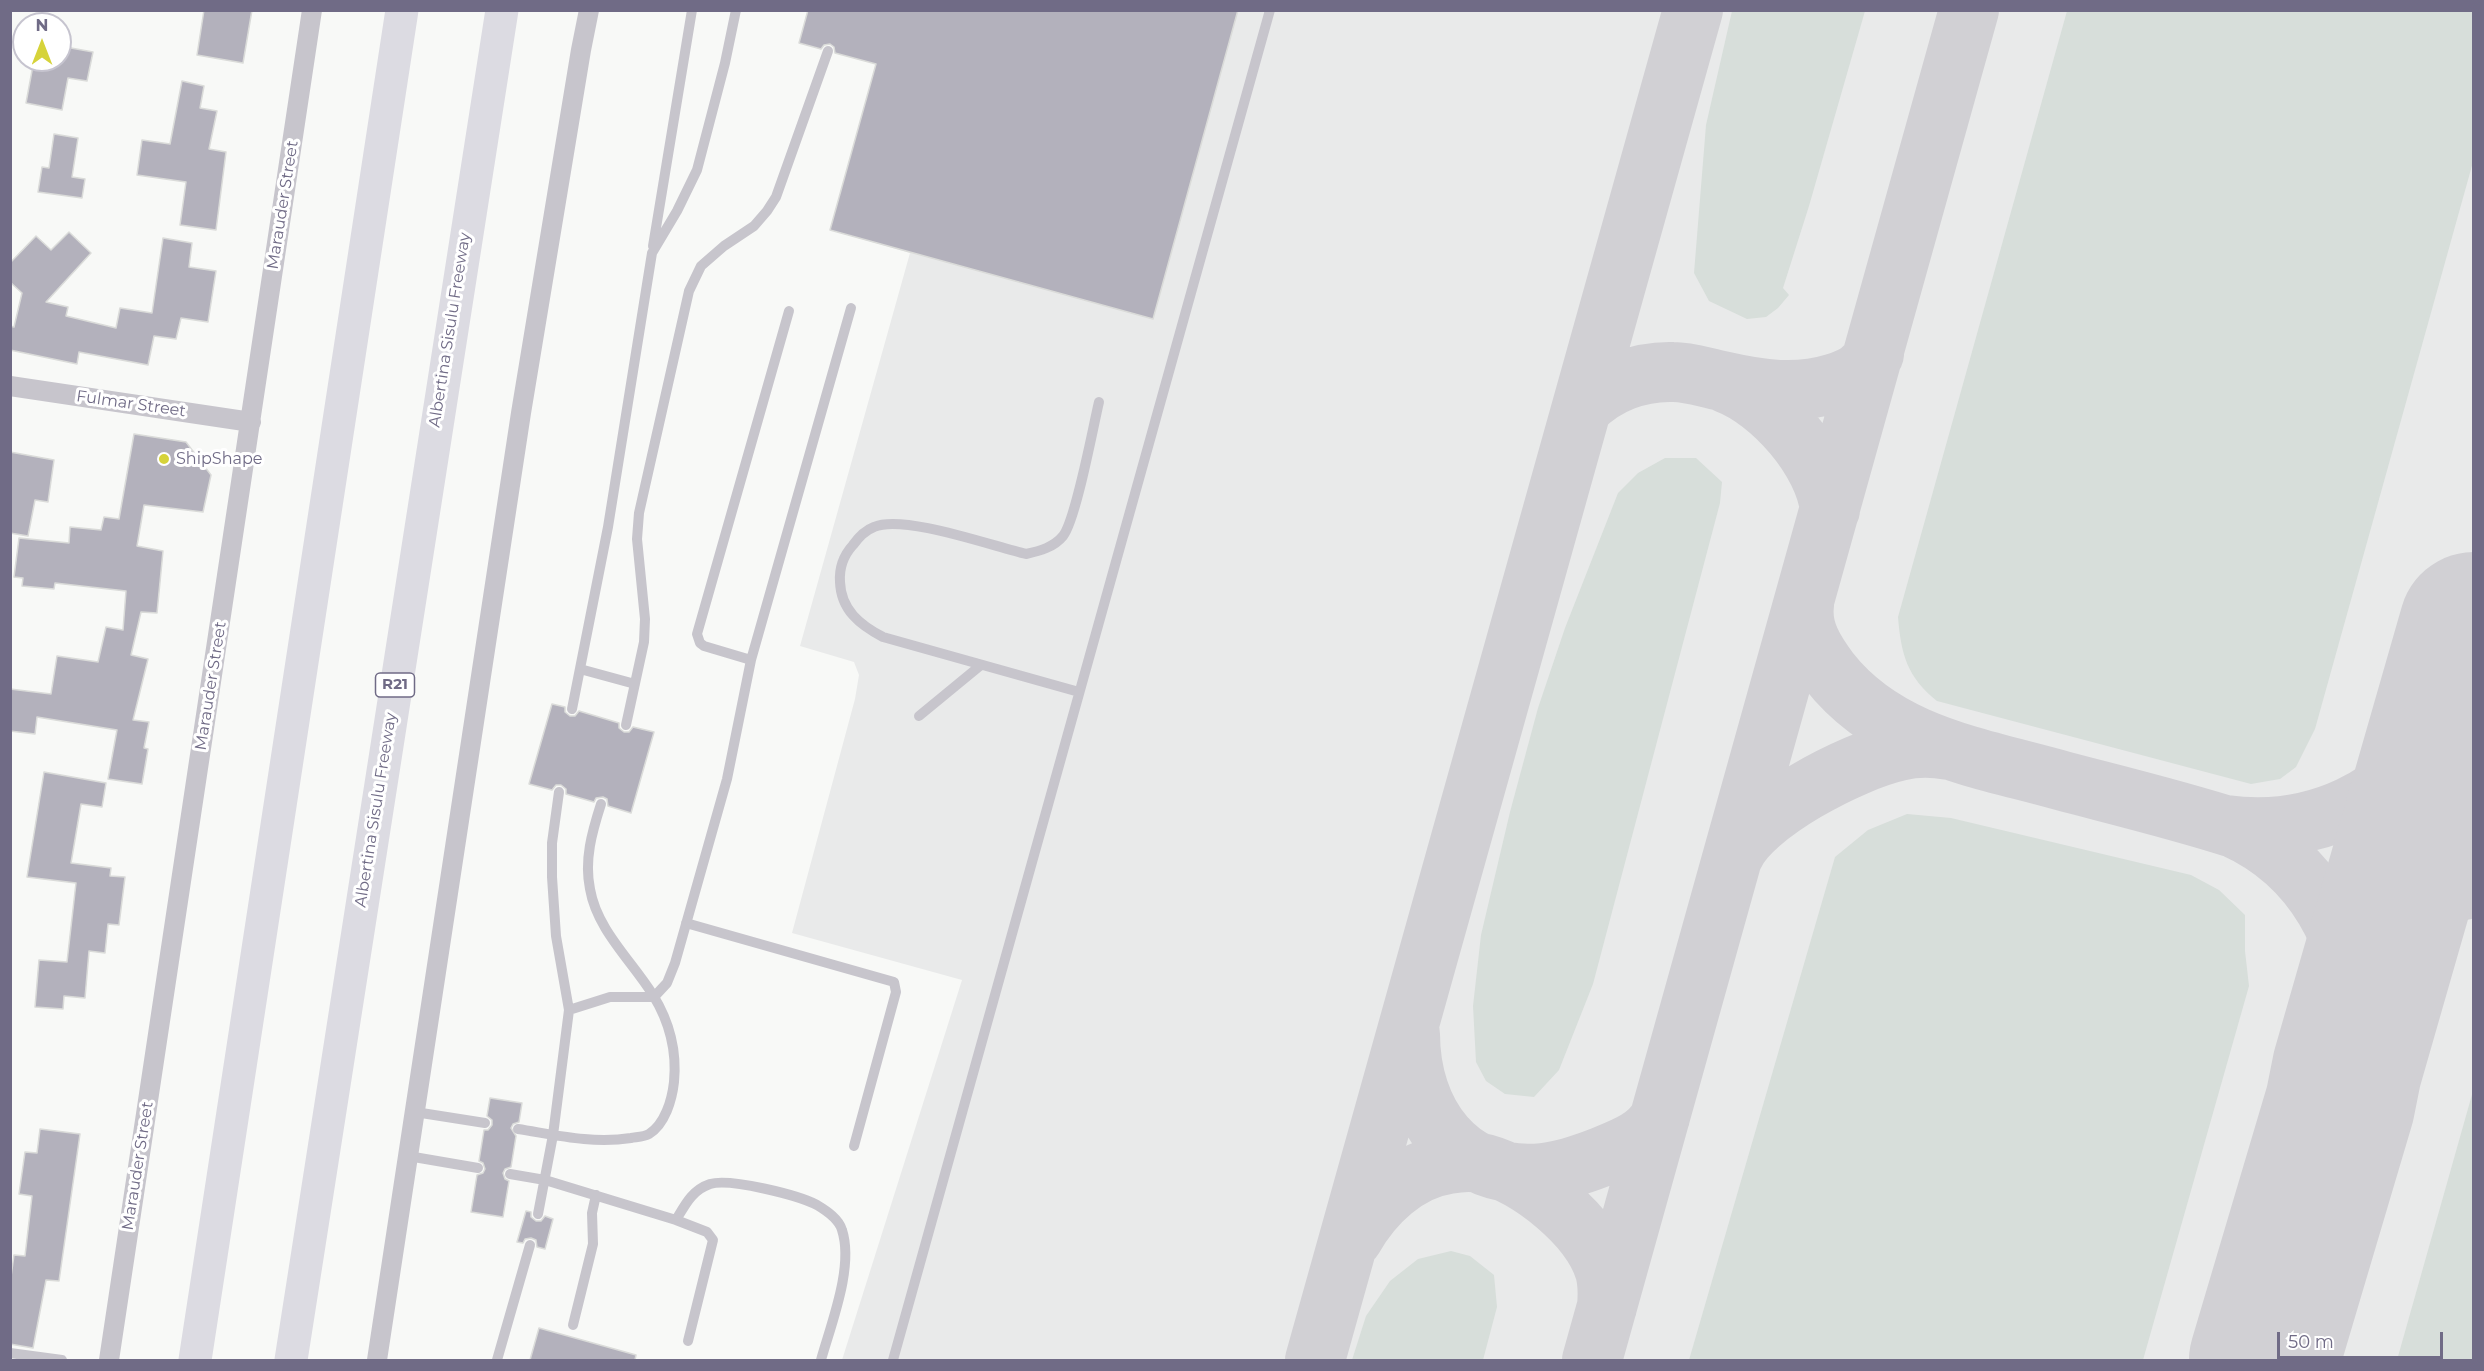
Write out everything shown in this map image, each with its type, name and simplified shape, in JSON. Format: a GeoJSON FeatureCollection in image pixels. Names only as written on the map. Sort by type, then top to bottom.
{"type":"FeatureCollection","features":[{"type":"Feature","properties":{"kind":"highway"},"geometry":{"type":"LineString","coordinates":[[195,1360],[402,10]]}},
{"type":"Feature","properties":{"kind":"highway","name":"Albertina Sisulu Freeway"},"geometry":{"type":"LineString","coordinates":[[291,1360],[502,10]]}},
{"type":"Feature","properties":{"kind":"street","name":"Marauder Street"},"geometry":{"type":"LineString","coordinates":[[109,1360],[312,10]]}},
{"type":"Feature","properties":{"kind":"street"},"geometry":{"type":"LineString","coordinates":[[377,1360],[521,413],[589,10]]}},
{"type":"Feature","properties":{"kind":"street","name":"Fulmar Street"},"geometry":{"type":"LineString","coordinates":[[10,386],[251,422]]}},
{"type":"Feature","properties":{"kind":"lane"},"geometry":{"type":"LineString","coordinates":[[572,710],[608,527],[692,10]]}},
{"type":"Feature","properties":{"kind":"lane"},"geometry":{"type":"LineString","coordinates":[[652,253],[677,211],[697,170],[720,84],[736,10]]}},
{"type":"Feature","properties":{"kind":"lane"},"geometry":{"type":"LineString","coordinates":[[893,1360],[1270,10]]}},
{"type":"Feature","properties":{"kind":"lane"},"geometry":{"type":"LineString","coordinates":[[626,725],[644,642],[645,619],[639,566],[639,513],[689,291],[701,266],[724,246],[753,226],[776,197],[828,51]]}},
{"type":"Feature","properties":{"kind":"lane"},"geometry":{"type":"LineString","coordinates":[[569,1010],[610,997],[654,997],[667,983],[728,779],[751,660],[851,308]]}},
{"type":"Feature","properties":{"kind":"lane"},"geometry":{"type":"LineString","coordinates":[[751,660],[704,646],[700,643],[698,634],[789,311]]}},
{"type":"Feature","properties":{"kind":"lane"},"geometry":{"type":"LineString","coordinates":[[1079,692],[883,637],[863,626],[848,610],[840,590],[839,572],[845,554],[858,538],[874,527],[891,523],[922,526],[1026,554],[1041,551],[1053,545],[1064,535],[1072,512],[1099,402]]}},
{"type":"Feature","properties":{"kind":"lane"},"geometry":{"type":"LineString","coordinates":[[919,717],[981,665]]}},
{"type":"Feature","properties":{"kind":"lane"},"geometry":{"type":"LineString","coordinates":[[580,669],[635,684]]}},
{"type":"Feature","properties":{"kind":"lane"},"geometry":{"type":"LineString","coordinates":[[538,1214],[553,1135],[569,1010],[556,936],[552,877],[552,843],[559,792]]}},
{"type":"Feature","properties":{"kind":"lane"},"geometry":{"type":"LineString","coordinates":[[518,1129],[577,1140],[607,1141],[648,1135],[660,1123],[672,1099],[675,1069],[672,1040],[654,997],[597,912],[590,890],[588,864],[590,841],[601,804]]}},
{"type":"Feature","properties":{"kind":"lane"},"geometry":{"type":"LineString","coordinates":[[686,923],[894,982],[896,992],[854,1146]]}},
{"type":"Feature","properties":{"kind":"lane"},"geometry":{"type":"LineString","coordinates":[[415,1112],[485,1124]]}},
{"type":"Feature","properties":{"kind":"lane"},"geometry":{"type":"LineString","coordinates":[[408,1156],[478,1168]]}},
{"type":"Feature","properties":{"kind":"lane"},"geometry":{"type":"LineString","coordinates":[[510,1174],[545,1180],[596,1195],[676,1220],[707,1233],[713,1239],[688,1341]]}},
{"type":"Feature","properties":{"kind":"lane"},"geometry":{"type":"LineString","coordinates":[[676,1220],[690,1197],[699,1189],[710,1184],[727,1182],[741,1183],[814,1204],[831,1214],[842,1228],[846,1248],[844,1272],[821,1360]]}},
{"type":"Feature","properties":{"kind":"lane"},"geometry":{"type":"LineString","coordinates":[[573,1324],[593,1244],[592,1212],[596,1195]]}},
{"type":"Feature","properties":{"kind":"lane"},"geometry":{"type":"LineString","coordinates":[[497,1360],[530,1245]]}},
{"type":"Feature","properties":{"kind":"lane"},"geometry":{"type":"LineString","coordinates":[[10,1353],[62,1360]]}},
{"type":"Feature","properties":{"kind":"shaded area"},"geometry":{"type":"Polygon","coordinates":[[[873,11],[2473,11],[2473,1360],[842,1360],[962,980],[792,933],[855,699],[859,675],[854,662],[800,646],[910,253],[830,230],[876,64],[873,11]]]}},
{"type":"Feature","properties":{"kind":"shaded area"},"geometry":{"type":"Polygon","coordinates":[[[1732,11],[1865,11],[1783,288],[1789,295],[1766,317],[1747,319],[1709,301],[1694,273],[1706,125],[1732,11]]]}},
{"type":"Feature","properties":{"kind":"shaded area"},"geometry":{"type":"Polygon","coordinates":[[[2067,11],[2473,11],[2473,162],[2315,729],[2296,767],[2280,779],[2251,784],[1937,701],[1912,674],[1904,654],[1898,617],[2067,11]]]}},
{"type":"Feature","properties":{"kind":"shaded area"},"geometry":{"type":"Polygon","coordinates":[[[1665,458],[1696,458],[1722,482],[1720,503],[1593,984],[1559,1070],[1534,1097],[1505,1094],[1486,1081],[1476,1062],[1473,1006],[1481,935],[1510,812],[1538,708],[1565,628],[1618,493],[1638,473],[1665,458]]]}},
{"type":"Feature","properties":{"kind":"shaded area"},"geometry":{"type":"Polygon","coordinates":[[[1907,814],[1951,818],[2191,875],[2219,890],[2245,915],[2245,951],[2249,986],[2143,1360],[1689,1360],[1835,857],[1868,830],[1907,814]]]}},
{"type":"Feature","properties":{"kind":"shaded area"},"geometry":{"type":"Polygon","coordinates":[[[2473,1091],[2473,1360],[2397,1360],[2473,1091]]]}},
{"type":"Feature","properties":{"kind":"shaded area"},"geometry":{"type":"Polygon","coordinates":[[[1451,1251],[1470,1256],[1494,1275],[1497,1307],[1483,1360],[1352,1360],[1366,1316],[1390,1281],[1418,1259],[1451,1251]]]}},
{"type":"Feature","properties":{"kind":"building"},"geometry":{"type":"Polygon","coordinates":[[[204,10],[252,10],[243,63],[197,55],[204,10]]]}},
{"type":"Feature","properties":{"kind":"building"},"geometry":{"type":"Polygon","coordinates":[[[808,10],[1238,10],[1153,319],[830,230],[876,64],[835,53],[834,47],[830,44],[824,45],[821,49],[799,43],[808,10]]]}},
{"type":"Feature","properties":{"kind":"building"},"geometry":{"type":"Polygon","coordinates":[[[72,48],[93,52],[87,81],[68,78],[62,110],[26,103],[32,72],[72,72],[72,48]]]}},
{"type":"Feature","properties":{"kind":"building"},"geometry":{"type":"Polygon","coordinates":[[[182,81],[204,86],[200,108],[217,111],[209,149],[226,152],[216,230],[180,225],[186,182],[137,175],[142,140],[170,144],[182,81]]]}},
{"type":"Feature","properties":{"kind":"building"},"geometry":{"type":"Polygon","coordinates":[[[54,134],[78,138],[72,177],[85,179],[82,198],[38,192],[42,167],[49,168],[54,134]]]}},
{"type":"Feature","properties":{"kind":"building"},"geometry":{"type":"Polygon","coordinates":[[[69,232],[91,253],[46,302],[68,307],[66,316],[116,328],[120,308],[152,313],[163,238],[192,243],[189,267],[216,271],[208,322],[181,318],[176,339],[154,336],[148,365],[79,352],[77,364],[10,350],[10,326],[14,327],[22,293],[10,282],[10,263],[36,236],[51,250],[69,232]]]}},
{"type":"Feature","properties":{"kind":"building"},"geometry":{"type":"Polygon","coordinates":[[[134,434],[186,442],[211,475],[203,512],[144,505],[137,546],[163,551],[157,613],[141,612],[131,655],[148,659],[133,720],[149,722],[144,748],[148,749],[142,784],[108,779],[117,730],[37,717],[35,734],[10,731],[10,689],[51,694],[57,656],[98,662],[106,627],[123,630],[126,591],[55,583],[54,589],[22,586],[23,578],[14,577],[19,538],[69,543],[70,527],[101,530],[104,517],[119,519],[134,434]]]}},
{"type":"Feature","properties":{"kind":"building"},"geometry":{"type":"Polygon","coordinates":[[[10,452],[54,460],[48,502],[35,500],[28,536],[10,533],[10,452]]]}},
{"type":"Feature","properties":{"kind":"building"},"geometry":{"type":"Polygon","coordinates":[[[552,704],[565,707],[565,712],[570,716],[575,716],[579,711],[619,723],[619,728],[624,732],[629,732],[633,727],[654,732],[631,813],[608,806],[607,799],[603,797],[596,798],[594,802],[566,794],[566,789],[561,785],[556,785],[552,790],[529,784],[552,704]]]}},
{"type":"Feature","properties":{"kind":"building"},"geometry":{"type":"Polygon","coordinates":[[[44,772],[106,783],[102,807],[81,804],[71,863],[111,868],[110,876],[125,877],[119,925],[108,924],[105,953],[89,951],[85,998],[64,996],[63,1009],[35,1007],[39,960],[67,962],[76,883],[27,877],[44,772]]]}},
{"type":"Feature","properties":{"kind":"building"},"geometry":{"type":"Polygon","coordinates":[[[490,1098],[522,1103],[519,1122],[513,1124],[511,1128],[516,1136],[511,1167],[505,1169],[503,1173],[505,1179],[509,1181],[503,1217],[471,1212],[477,1175],[483,1173],[485,1169],[483,1163],[479,1161],[484,1130],[488,1130],[492,1125],[492,1120],[487,1116],[490,1098]]]}},
{"type":"Feature","properties":{"kind":"building"},"geometry":{"type":"Polygon","coordinates":[[[40,1129],[80,1134],[59,1281],[46,1280],[33,1348],[10,1344],[10,1284],[14,1255],[25,1256],[32,1196],[19,1194],[25,1152],[37,1153],[40,1129]]]}},
{"type":"Feature","properties":{"kind":"building"},"geometry":{"type":"Polygon","coordinates":[[[526,1211],[531,1212],[531,1217],[536,1221],[541,1221],[545,1216],[553,1219],[545,1249],[537,1247],[536,1240],[531,1238],[525,1239],[523,1243],[517,1242],[526,1211]]]}},
{"type":"Feature","properties":{"kind":"building"},"geometry":{"type":"Polygon","coordinates":[[[539,1328],[636,1355],[635,1360],[530,1360],[539,1328]]]}},
{"type":"Feature","properties":{"kind":"taxiway"},"geometry":{"type":"LineString","coordinates":[[1315,1360],[1693,10]]}},
{"type":"Feature","properties":{"kind":"taxiway"},"geometry":{"type":"LineString","coordinates":[[1592,1360],[1969,10]]}},
{"type":"Feature","properties":{"kind":"taxiway"},"geometry":{"type":"LineString","coordinates":[[1582,408],[1612,386],[1635,377],[1660,372],[1686,373],[1765,389],[1793,390],[1821,387],[1858,373],[1874,354]]}},
{"type":"Feature","properties":{"kind":"taxiway"},"geometry":{"type":"LineString","coordinates":[[1726,383],[1761,403],[1793,434],[1818,472],[1826,491],[1830,510]]}},
{"type":"Feature","properties":{"kind":"taxiway"},"geometry":{"type":"LineString","coordinates":[[1804,605],[1805,623],[1810,640],[1829,671],[1852,696],[1878,716],[1906,732],[1967,755],[2234,828],[2262,843],[2286,862],[2308,884],[2325,909],[2339,937],[2348,966],[2353,996],[2354,1028],[2340,1104]]}},
{"type":"Feature","properties":{"kind":"taxiway"},"geometry":{"type":"LineString","coordinates":[[2225,825],[2257,827],[2289,825],[2320,818],[2349,807],[2376,792],[2401,772],[2422,748],[2445,708],[2474,621]]}},
{"type":"Feature","properties":{"kind":"taxiway"},"geometry":{"type":"LineString","coordinates":[[2449,719],[2435,783],[2437,822],[2444,841],[2456,859],[2474,876]]}},
{"type":"Feature","properties":{"kind":"taxiway"},"geometry":{"type":"LineString","coordinates":[[1733,857],[1743,840],[1760,823],[1805,791],[1831,777],[1899,751],[1924,748],[1949,750]]}},
{"type":"Feature","properties":{"kind":"taxiway"},"geometry":{"type":"LineString","coordinates":[[2361,1026],[2385,956],[2395,936],[2408,919],[2425,905],[2447,895],[2474,888]]}},
{"type":"Feature","properties":{"kind":"taxiway"},"geometry":{"type":"LineString","coordinates":[[1410,1034],[1412,1063],[1419,1090],[1430,1115],[1445,1136],[1464,1154],[1486,1166],[1513,1173],[1543,1173],[1573,1167],[1635,1142],[1649,1131],[1660,1117]]}},
{"type":"Feature","properties":{"kind":"taxiway"},"geometry":{"type":"LineString","coordinates":[[1353,1238],[1381,1201],[1405,1181],[1419,1173],[1452,1163],[1485,1164],[1502,1170],[1539,1191],[1572,1220],[1587,1237],[1605,1271],[1608,1289],[1607,1307]]}},
{"type":"Feature","properties":{"kind":"runway"},"geometry":{"type":"LineString","coordinates":[[2264,1360],[2340,1104],[2347,1069],[2474,627]]}},
{"type":"Feature","properties":{"kind":"place","name":"ShipShape"},"geometry":{"type":"Point","coordinates":[164,459]}}]}
